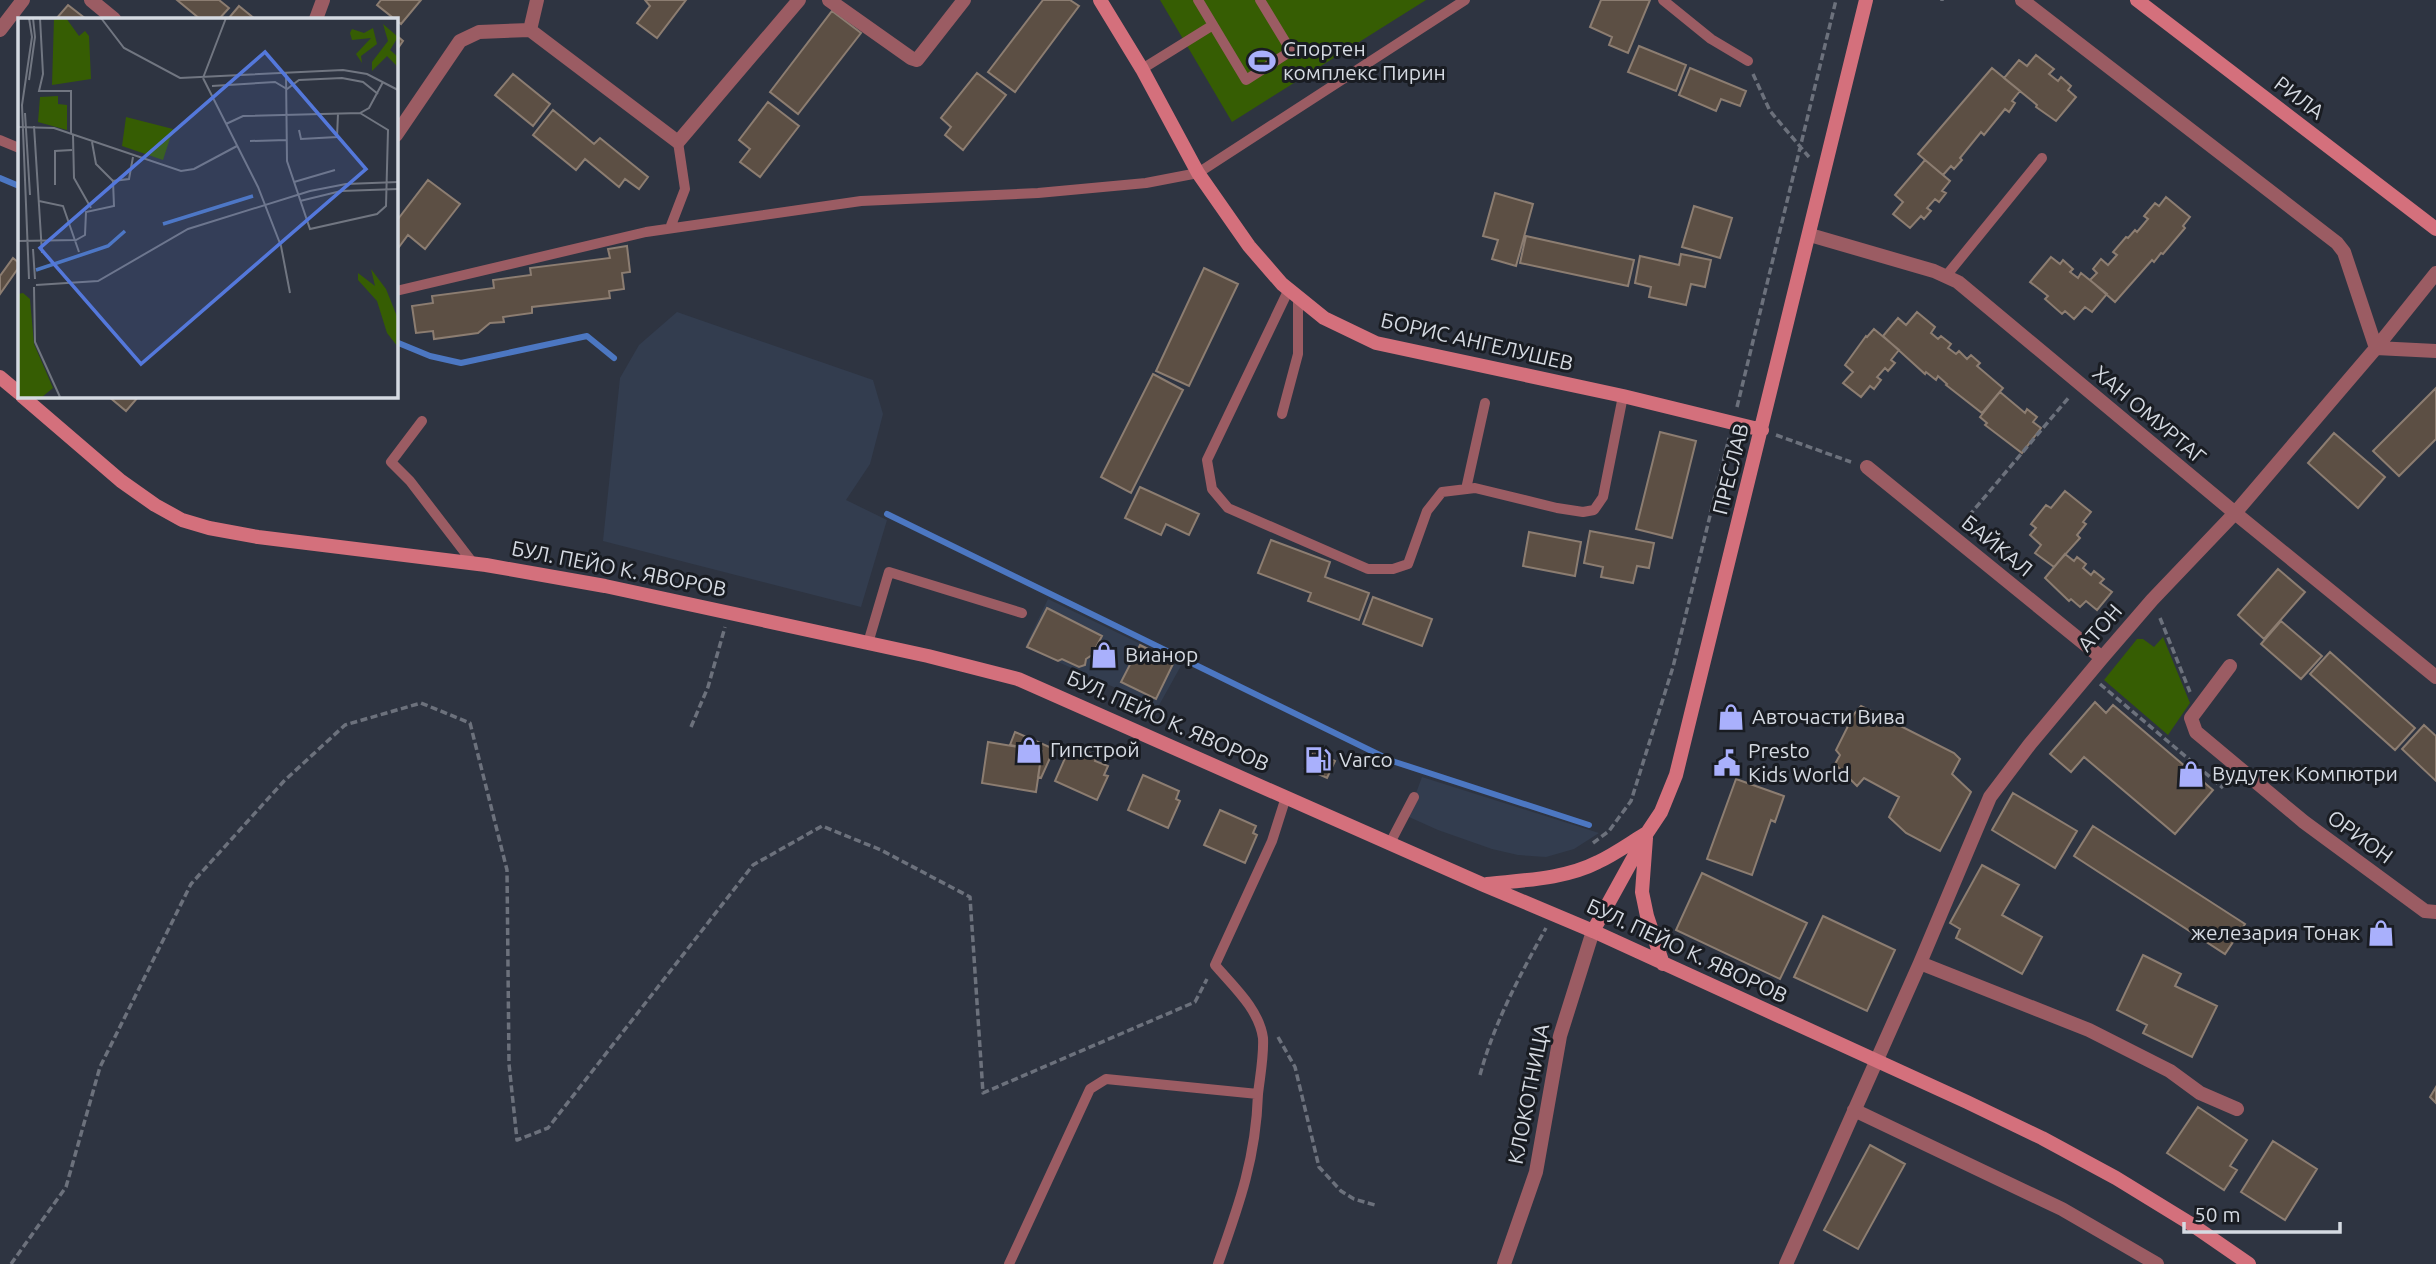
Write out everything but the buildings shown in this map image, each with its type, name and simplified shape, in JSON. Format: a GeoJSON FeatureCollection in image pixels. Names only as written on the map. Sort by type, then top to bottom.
{"type":"FeatureCollection","features":[{"type":"Feature","properties":{"kind":"street"},"geometry":{"type":"LineString","coordinates":[[0,30],[23,0]]}},
{"type":"Feature","properties":{"kind":"street"},"geometry":{"type":"LineString","coordinates":[[91,0],[113,18]]}},
{"type":"Feature","properties":{"kind":"street"},"geometry":{"type":"LineString","coordinates":[[316,18],[323,0]]}},
{"type":"Feature","properties":{"kind":"street"},"geometry":{"type":"LineString","coordinates":[[530,30],[537,0]]}},
{"type":"Feature","properties":{"kind":"street"},"geometry":{"type":"LineString","coordinates":[[397,134],[460,41],[479,32],[530,30],[678,142],[799,0]]}},
{"type":"Feature","properties":{"kind":"street"},"geometry":{"type":"LineString","coordinates":[[829,0],[917,60],[964,0]]}},
{"type":"Feature","properties":{"kind":"street","name":"БОРИС АНГЕЛУШЕВ"},"geometry":{"type":"LineString","coordinates":[[1100,0],[1142,69],[1198,173],[1249,246],[1293,293],[1325,318],[1376,343],[1623,396],[1762,430]]}},
{"type":"Feature","properties":{"kind":"street","name":"ПРЕСЛАВ"},"geometry":{"type":"LineString","coordinates":[[1594,931],[1665,804],[1676,775],[1866,0]]}},
{"type":"Feature","properties":{"kind":"street"},"geometry":{"type":"LineString","coordinates":[[2022,0],[2337,243],[2344,252],[2376,348],[2436,351]]}},
{"type":"Feature","properties":{"kind":"street","name":"РИЛА"},"geometry":{"type":"LineString","coordinates":[[2137,0],[2436,229]]}},
{"type":"Feature","properties":{"kind":"street","name":"ХАН ОМУРТАГ"},"geometry":{"type":"LineString","coordinates":[[1810,235],[1958,282],[2436,677]]}},
{"type":"Feature","properties":{"kind":"street","name":"АТОН"},"geometry":{"type":"LineString","coordinates":[[1786,1264],[1920,963],[1990,797],[2088,674],[2152,600],[2235,513],[2376,348],[2436,273]]}},
{"type":"Feature","properties":{"kind":"street","name":"БУЛ. ПЕЙО К. ЯВОРОВ"},"geometry":{"type":"LineString","coordinates":[[0,377],[18,392]]}},
{"type":"Feature","properties":{"kind":"street","name":"БУЛ. ПЕЙО К. ЯВОРОВ"},"geometry":{"type":"LineString","coordinates":[[23,397],[121,481],[182,520],[258,537],[472,563],[606,586],[729,611],[1018,679],[1594,931],[2042,1138],[2106,1172],[2191,1224],[2249,1264]]}},
{"type":"Feature","properties":{"kind":"street","name":"БАЙКАЛ"},"geometry":{"type":"LineString","coordinates":[[1867,467],[2102,658]]}},
{"type":"Feature","properties":{"kind":"street"},"geometry":{"type":"LineString","coordinates":[[2197,710],[2230,666]]}},
{"type":"Feature","properties":{"kind":"street","name":"ОРИОН"},"geometry":{"type":"LineString","coordinates":[[2197,710],[2191,718],[2193,725],[2208,745],[2304,822],[2425,911],[2436,912]]}},
{"type":"Feature","properties":{"kind":"street"},"geometry":{"type":"LineString","coordinates":[[1484,885],[1571,872],[1597,863],[1647,834]]}},
{"type":"Feature","properties":{"kind":"street"},"geometry":{"type":"LineString","coordinates":[[1647,834],[1642,892],[1663,964]]}},
{"type":"Feature","properties":{"kind":"street","name":"КЛОКОТНИЦА"},"geometry":{"type":"LineString","coordinates":[[1504,1264],[1536,1171],[1560,1036],[1594,931]]}},
{"type":"Feature","properties":{"kind":"street"},"geometry":{"type":"LineString","coordinates":[[1920,963],[2089,1030],[2170,1071],[2200,1093],[2237,1110]]}},
{"type":"Feature","properties":{"kind":"street"},"geometry":{"type":"LineString","coordinates":[[1854,1110],[2062,1209],[2157,1264]]}},
{"type":"Feature","properties":{"kind":"lane"},"geometry":{"type":"LineString","coordinates":[[1198,0],[1246,80],[1291,51],[1260,0]]}},
{"type":"Feature","properties":{"kind":"lane"},"geometry":{"type":"LineString","coordinates":[[397,291],[646,232],[861,201],[1092,188],[1146,183],[1198,173],[1465,0]]}},
{"type":"Feature","properties":{"kind":"lane"},"geometry":{"type":"LineString","coordinates":[[1664,0],[1711,39],[1748,61]]}},
{"type":"Feature","properties":{"kind":"lane"},"geometry":{"type":"LineString","coordinates":[[1142,69],[1213,25]]}},
{"type":"Feature","properties":{"kind":"lane"},"geometry":{"type":"LineString","coordinates":[[0,139],[18,148]]}},
{"type":"Feature","properties":{"kind":"lane"},"geometry":{"type":"LineString","coordinates":[[670,229],[685,189],[678,142]]}},
{"type":"Feature","properties":{"kind":"lane"},"geometry":{"type":"LineString","coordinates":[[1946,276],[2042,158]]}},
{"type":"Feature","properties":{"kind":"lane"},"geometry":{"type":"LineString","coordinates":[[1282,414],[1298,354],[1293,293]]}},
{"type":"Feature","properties":{"kind":"lane"},"geometry":{"type":"LineString","coordinates":[[1293,293],[1207,460],[1212,489],[1228,508],[1368,569],[1393,569],[1408,564],[1427,511],[1442,492],[1475,488],[1557,508],[1583,512],[1594,510],[1603,497],[1623,396]]}},
{"type":"Feature","properties":{"kind":"lane"},"geometry":{"type":"LineString","coordinates":[[1466,489],[1485,403]]}},
{"type":"Feature","properties":{"kind":"lane"},"geometry":{"type":"LineString","coordinates":[[422,421],[391,462],[410,481],[472,563]]}},
{"type":"Feature","properties":{"kind":"lane"},"geometry":{"type":"LineString","coordinates":[[868,643],[889,572],[1022,613]]}},
{"type":"Feature","properties":{"kind":"lane"},"geometry":{"type":"LineString","coordinates":[[1218,1264],[1247,1179],[1257,1119],[1263,1038],[1247,1001],[1214,965],[1272,841],[1286,797]]}},
{"type":"Feature","properties":{"kind":"lane"},"geometry":{"type":"LineString","coordinates":[[1390,843],[1414,797]]}},
{"type":"Feature","properties":{"kind":"lane"},"geometry":{"type":"LineString","coordinates":[[1009,1264],[1090,1089],[1097,1083],[1106,1079],[1258,1094]]}},
{"type":"Feature","properties":{"kind":"path"},"geometry":{"type":"LineString","coordinates":[[1591,845],[1609,831],[1631,801],[1673,667],[1836,0]]}},
{"type":"Feature","properties":{"kind":"path"},"geometry":{"type":"LineString","coordinates":[[1748,61],[1770,111],[1824,174]]}},
{"type":"Feature","properties":{"kind":"path"},"geometry":{"type":"LineString","coordinates":[[1951,536],[2080,384]]}},
{"type":"Feature","properties":{"kind":"path"},"geometry":{"type":"LineString","coordinates":[[1762,430],[1867,467]]}},
{"type":"Feature","properties":{"kind":"path"},"geometry":{"type":"LineString","coordinates":[[2152,600],[2197,710]]}},
{"type":"Feature","properties":{"kind":"path"},"geometry":{"type":"LineString","coordinates":[[691,727],[708,687],[729,611]]}},
{"type":"Feature","properties":{"kind":"path"},"geometry":{"type":"LineString","coordinates":[[2088,674],[2223,788]]}},
{"type":"Feature","properties":{"kind":"path"},"geometry":{"type":"LineString","coordinates":[[11,1264],[66,1187],[100,1067],[191,884],[284,781],[345,725],[421,703],[470,723],[507,870],[509,1064],[517,1140],[548,1128],[753,865],[822,826],[881,850],[970,897],[983,1093],[1195,1002],[1214,965]]}},
{"type":"Feature","properties":{"kind":"path"},"geometry":{"type":"LineString","coordinates":[[1480,1075],[1504,1011],[1554,914]]}},
{"type":"Feature","properties":{"kind":"path"},"geometry":{"type":"LineString","coordinates":[[1273,1030],[1295,1067],[1319,1167],[1341,1191],[1354,1199],[1375,1205]]}},
{"type":"Feature","properties":{"kind":"shaded area"},"geometry":{"type":"Polygon","coordinates":[[[677,312],[873,380],[883,414],[870,464],[846,500],[887,520],[861,607],[603,541],[620,378],[639,345],[677,312]]]}},
{"type":"Feature","properties":{"kind":"shaded area","name":"Вианор"},"geometry":{"type":"Polygon","coordinates":[[[1048,599],[1182,664],[1158,707],[1025,647],[1048,599]]]}},
{"type":"Feature","properties":{"kind":"shaded area"},"geometry":{"type":"Polygon","coordinates":[[[1422,777],[1599,833],[1574,849],[1546,857],[1518,855],[1492,849],[1409,817],[1422,777]]]}},
{"type":"Feature","properties":{"kind":"green space","name":"Спортен комплекс Пирин"},"geometry":{"type":"Polygon","coordinates":[[[1160,0],[1426,0],[1232,122],[1160,0]]]}},
{"type":"Feature","properties":{"kind":"green space"},"geometry":{"type":"Polygon","coordinates":[[[2163,637],[2190,703],[2168,735],[2104,680],[2137,639],[2143,639],[2154,647],[2163,637]]]}},
{"type":"Feature","properties":{"kind":"waterway"},"geometry":{"type":"LineString","coordinates":[[0,178],[18,186]]}},
{"type":"Feature","properties":{"kind":"waterway"},"geometry":{"type":"LineString","coordinates":[[397,342],[430,356],[461,363],[587,336],[614,358]]}},
{"type":"Feature","properties":{"kind":"waterway"},"geometry":{"type":"LineString","coordinates":[[887,514],[1392,761],[1589,825]]}},
{"type":"Feature","properties":{"kind":"place","name":"Спортен комплекс Пирин"},"geometry":{"type":"Point","coordinates":[1262,61]}},
{"type":"Feature","properties":{"kind":"place","name":"Вианор"},"geometry":{"type":"Point","coordinates":[1104,655]}},
{"type":"Feature","properties":{"kind":"place","name":"Авточасти Вива"},"geometry":{"type":"Point","coordinates":[1731,717]}},
{"type":"Feature","properties":{"kind":"place","name":"Гипстрой"},"geometry":{"type":"Point","coordinates":[1029,750]}},
{"type":"Feature","properties":{"kind":"place","name":"Varco"},"geometry":{"type":"Point","coordinates":[1318,760]}},
{"type":"Feature","properties":{"kind":"place","name":"Presto Kids World"},"geometry":{"type":"Point","coordinates":[1727,763]}},
{"type":"Feature","properties":{"kind":"place","name":"Вудутек Компютри"},"geometry":{"type":"Point","coordinates":[2191,774]}},
{"type":"Feature","properties":{"kind":"place","name":"железария Тонак"},"geometry":{"type":"Point","coordinates":[2381,933]}}]}
